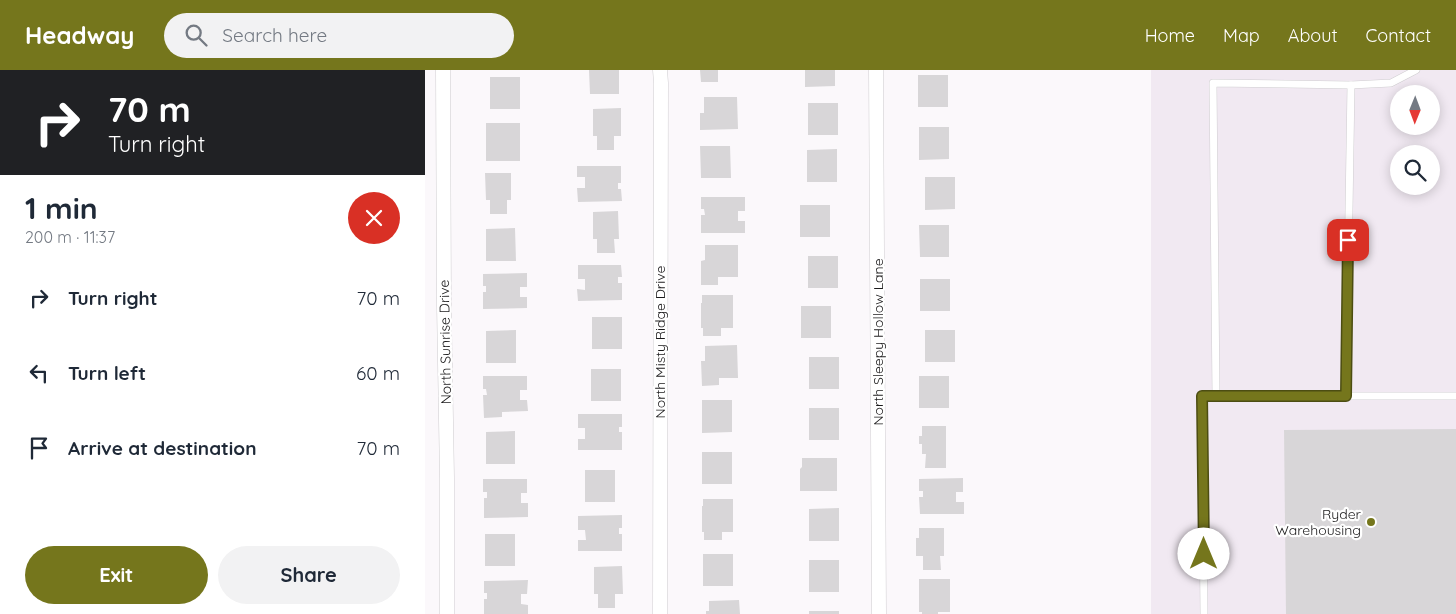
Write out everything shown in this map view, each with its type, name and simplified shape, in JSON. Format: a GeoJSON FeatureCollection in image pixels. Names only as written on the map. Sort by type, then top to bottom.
{"type":"FeatureCollection","features":[{"type":"Feature","properties":{"kind":"street","name":"North Sunrise Drive"},"geometry":{"type":"LineString","coordinates":[[443,70],[443,305],[448,525],[447,614]]}},
{"type":"Feature","properties":{"kind":"street","name":"North Misty Ridge Drive"},"geometry":{"type":"LineString","coordinates":[[659,70],[661,83],[660,614]]}},
{"type":"Feature","properties":{"kind":"street","name":"North Sleepy Hollow Lane"},"geometry":{"type":"LineString","coordinates":[[876,70],[879,614]]}},
{"type":"Feature","properties":{"kind":"lane"},"geometry":{"type":"LineString","coordinates":[[1216,396],[1213,83],[1351,85],[1391,83],[1416,70]]}},
{"type":"Feature","properties":{"kind":"lane"},"geometry":{"type":"LineString","coordinates":[[1346,396],[1351,85]]}},
{"type":"Feature","properties":{"kind":"lane"},"geometry":{"type":"LineString","coordinates":[[1204,614],[1202,396],[1456,396]]}},
{"type":"Feature","properties":{"kind":"shaded area"},"geometry":{"type":"Polygon","coordinates":[[[1151,70],[1456,70],[1456,614],[1151,614],[1151,70]]]}},
{"type":"Feature","properties":{"kind":"building"},"geometry":{"type":"Polygon","coordinates":[[[589,70],[619,70],[619,94],[590,94],[589,70]]]}},
{"type":"Feature","properties":{"kind":"building"},"geometry":{"type":"Polygon","coordinates":[[[700,70],[718,70],[718,82],[701,82],[700,70]]]}},
{"type":"Feature","properties":{"kind":"building"},"geometry":{"type":"Polygon","coordinates":[[[805,70],[835,70],[835,86],[805,87],[805,70]]]}},
{"type":"Feature","properties":{"kind":"building"},"geometry":{"type":"Polygon","coordinates":[[[918,75],[948,75],[948,107],[918,107],[918,75]]]}},
{"type":"Feature","properties":{"kind":"building"},"geometry":{"type":"Polygon","coordinates":[[[490,77],[520,77],[520,109],[490,109],[490,77]]]}},
{"type":"Feature","properties":{"kind":"building"},"geometry":{"type":"Polygon","coordinates":[[[704,97],[737,97],[738,129],[700,130],[700,113],[704,113],[704,97]]]}},
{"type":"Feature","properties":{"kind":"building"},"geometry":{"type":"Polygon","coordinates":[[[808,103],[838,103],[838,135],[808,135],[808,103]]]}},
{"type":"Feature","properties":{"kind":"building"},"geometry":{"type":"Polygon","coordinates":[[[621,108],[621,136],[614,136],[614,150],[597,150],[597,136],[593,136],[593,109],[621,108]]]}},
{"type":"Feature","properties":{"kind":"building"},"geometry":{"type":"Polygon","coordinates":[[[486,123],[520,123],[520,161],[486,161],[486,123]]]}},
{"type":"Feature","properties":{"kind":"building"},"geometry":{"type":"Polygon","coordinates":[[[919,127],[949,127],[949,159],[919,160],[919,127]]]}},
{"type":"Feature","properties":{"kind":"building"},"geometry":{"type":"Polygon","coordinates":[[[700,146],[730,146],[731,178],[701,178],[700,146]]]}},
{"type":"Feature","properties":{"kind":"building"},"geometry":{"type":"Polygon","coordinates":[[[837,149],[837,182],[807,182],[807,150],[837,149]]]}},
{"type":"Feature","properties":{"kind":"building"},"geometry":{"type":"Polygon","coordinates":[[[577,166],[621,166],[621,183],[618,183],[618,189],[621,189],[622,201],[578,202],[577,188],[585,188],[585,177],[577,177],[577,166]]]}},
{"type":"Feature","properties":{"kind":"building"},"geometry":{"type":"Polygon","coordinates":[[[485,173],[511,173],[511,200],[507,200],[507,214],[490,214],[490,200],[486,200],[485,173]]]}},
{"type":"Feature","properties":{"kind":"building"},"geometry":{"type":"Polygon","coordinates":[[[925,177],[955,177],[955,209],[925,210],[925,177]]]}},
{"type":"Feature","properties":{"kind":"building"},"geometry":{"type":"Polygon","coordinates":[[[701,197],[745,197],[745,211],[738,211],[738,221],[745,221],[745,233],[701,233],[701,215],[705,215],[704,209],[701,209],[701,197]]]}},
{"type":"Feature","properties":{"kind":"building"},"geometry":{"type":"Polygon","coordinates":[[[800,205],[830,205],[830,237],[800,237],[800,205]]]}},
{"type":"Feature","properties":{"kind":"building"},"geometry":{"type":"Polygon","coordinates":[[[618,211],[619,239],[614,239],[615,253],[597,253],[597,239],[593,239],[593,212],[618,211]]]}},
{"type":"Feature","properties":{"kind":"building"},"geometry":{"type":"Polygon","coordinates":[[[919,225],[949,225],[949,257],[920,257],[919,225]]]}},
{"type":"Feature","properties":{"kind":"building"},"geometry":{"type":"Polygon","coordinates":[[[515,228],[516,261],[486,261],[486,229],[515,228]]]}},
{"type":"Feature","properties":{"kind":"building"},"geometry":{"type":"Polygon","coordinates":[[[705,245],[738,245],[738,277],[718,277],[718,285],[701,285],[701,261],[705,260],[705,245]]]}},
{"type":"Feature","properties":{"kind":"building"},"geometry":{"type":"Polygon","coordinates":[[[808,256],[838,256],[838,288],[808,288],[808,256]]]}},
{"type":"Feature","properties":{"kind":"building"},"geometry":{"type":"Polygon","coordinates":[[[578,265],[621,265],[622,277],[618,277],[618,283],[622,283],[622,300],[578,301],[577,289],[585,290],[585,279],[578,279],[578,265]]]}},
{"type":"Feature","properties":{"kind":"building"},"geometry":{"type":"Polygon","coordinates":[[[527,273],[527,287],[520,287],[520,297],[527,297],[527,308],[483,309],[483,292],[486,292],[486,286],[483,286],[483,274],[527,273]]]}},
{"type":"Feature","properties":{"kind":"building"},"geometry":{"type":"Polygon","coordinates":[[[920,279],[950,279],[950,311],[920,311],[920,279]]]}},
{"type":"Feature","properties":{"kind":"building"},"geometry":{"type":"Polygon","coordinates":[[[702,295],[733,295],[733,328],[721,328],[721,336],[703,336],[703,328],[701,328],[702,295]]]}},
{"type":"Feature","properties":{"kind":"building"},"geometry":{"type":"Polygon","coordinates":[[[801,306],[831,306],[831,338],[801,338],[801,306]]]}},
{"type":"Feature","properties":{"kind":"building"},"geometry":{"type":"Polygon","coordinates":[[[592,317],[622,317],[622,349],[592,349],[592,317]]]}},
{"type":"Feature","properties":{"kind":"building"},"geometry":{"type":"Polygon","coordinates":[[[516,330],[516,363],[486,363],[486,331],[516,330]]]}},
{"type":"Feature","properties":{"kind":"building"},"geometry":{"type":"Polygon","coordinates":[[[925,330],[955,330],[955,362],[925,362],[925,330]]]}},
{"type":"Feature","properties":{"kind":"building"},"geometry":{"type":"Polygon","coordinates":[[[737,345],[738,378],[719,378],[719,385],[702,386],[701,361],[705,361],[705,346],[737,345]]]}},
{"type":"Feature","properties":{"kind":"building"},"geometry":{"type":"Polygon","coordinates":[[[809,357],[839,357],[839,389],[809,389],[809,357]]]}},
{"type":"Feature","properties":{"kind":"building"},"geometry":{"type":"Polygon","coordinates":[[[591,369],[621,369],[621,401],[591,401],[591,369]]]}},
{"type":"Feature","properties":{"kind":"building"},"geometry":{"type":"Polygon","coordinates":[[[483,376],[527,376],[527,390],[520,390],[520,400],[527,400],[528,411],[502,412],[502,417],[484,418],[483,395],[487,395],[486,389],[483,389],[483,376]]]}},
{"type":"Feature","properties":{"kind":"building"},"geometry":{"type":"Polygon","coordinates":[[[919,376],[949,376],[949,408],[919,408],[919,376]]]}},
{"type":"Feature","properties":{"kind":"building"},"geometry":{"type":"Polygon","coordinates":[[[702,400],[732,400],[732,432],[702,433],[702,400]]]}},
{"type":"Feature","properties":{"kind":"building"},"geometry":{"type":"Polygon","coordinates":[[[809,408],[839,408],[839,440],[809,440],[809,408]]]}},
{"type":"Feature","properties":{"kind":"building"},"geometry":{"type":"Polygon","coordinates":[[[578,414],[622,414],[622,427],[619,427],[619,432],[622,432],[622,450],[578,450],[578,439],[585,439],[585,428],[578,428],[578,414]]]}},
{"type":"Feature","properties":{"kind":"building"},"geometry":{"type":"Polygon","coordinates":[[[922,426],[946,426],[946,468],[925,468],[926,454],[922,454],[922,444],[919,444],[919,436],[922,436],[922,426]]]}},
{"type":"Feature","properties":{"kind":"building","name":"Ryder Warehousing"},"geometry":{"type":"Polygon","coordinates":[[[1456,429],[1456,614],[1286,614],[1284,430],[1456,429]]]}},
{"type":"Feature","properties":{"kind":"building"},"geometry":{"type":"Polygon","coordinates":[[[515,431],[515,464],[486,464],[486,432],[515,431]]]}},
{"type":"Feature","properties":{"kind":"building"},"geometry":{"type":"Polygon","coordinates":[[[702,452],[732,452],[732,484],[702,484],[702,452]]]}},
{"type":"Feature","properties":{"kind":"building"},"geometry":{"type":"Polygon","coordinates":[[[802,458],[837,458],[837,491],[800,491],[802,458]]]}},
{"type":"Feature","properties":{"kind":"building"},"geometry":{"type":"Polygon","coordinates":[[[585,470],[615,470],[615,502],[585,502],[585,470]]]}},
{"type":"Feature","properties":{"kind":"building"},"geometry":{"type":"Polygon","coordinates":[[[963,478],[963,492],[956,492],[956,502],[964,502],[964,514],[920,514],[919,497],[923,497],[923,491],[919,491],[919,479],[963,478]]]}},
{"type":"Feature","properties":{"kind":"building"},"geometry":{"type":"Polygon","coordinates":[[[483,479],[527,479],[527,493],[521,493],[521,503],[528,503],[528,517],[484,518],[484,498],[487,498],[487,492],[483,492],[483,479]]]}},
{"type":"Feature","properties":{"kind":"building"},"geometry":{"type":"Polygon","coordinates":[[[703,499],[733,499],[733,532],[722,532],[722,540],[704,540],[704,532],[702,532],[703,499]]]}},
{"type":"Feature","properties":{"kind":"building"},"geometry":{"type":"Polygon","coordinates":[[[839,508],[839,541],[809,541],[809,509],[839,508]]]}},
{"type":"Feature","properties":{"kind":"building"},"geometry":{"type":"Polygon","coordinates":[[[622,515],[622,528],[619,528],[619,534],[622,534],[622,551],[578,551],[578,540],[586,540],[585,530],[578,530],[578,516],[622,515]]]}},
{"type":"Feature","properties":{"kind":"building"},"geometry":{"type":"Polygon","coordinates":[[[919,528],[944,528],[944,556],[940,556],[941,570],[923,570],[923,556],[916,556],[916,538],[919,538],[919,528]]]}},
{"type":"Feature","properties":{"kind":"building"},"geometry":{"type":"Polygon","coordinates":[[[485,534],[515,534],[515,566],[485,566],[485,534]]]}},
{"type":"Feature","properties":{"kind":"building"},"geometry":{"type":"Polygon","coordinates":[[[703,554],[733,554],[733,586],[703,586],[703,554]]]}},
{"type":"Feature","properties":{"kind":"building"},"geometry":{"type":"Polygon","coordinates":[[[809,560],[839,560],[839,592],[809,592],[809,560]]]}},
{"type":"Feature","properties":{"kind":"building"},"geometry":{"type":"Polygon","coordinates":[[[622,566],[623,594],[615,594],[615,608],[598,608],[598,594],[594,594],[594,567],[622,566]]]}},
{"type":"Feature","properties":{"kind":"building"},"geometry":{"type":"Polygon","coordinates":[[[919,579],[950,579],[950,612],[922,614],[922,612],[919,612],[919,579]]]}},
{"type":"Feature","properties":{"kind":"building"},"geometry":{"type":"Polygon","coordinates":[[[528,580],[527,594],[521,594],[521,604],[528,605],[528,614],[484,614],[484,599],[487,599],[487,593],[484,593],[484,581],[528,580]]]}},
{"type":"Feature","properties":{"kind":"building"},"geometry":{"type":"Polygon","coordinates":[[[739,600],[740,614],[706,614],[706,611],[709,611],[709,601],[739,600]]]}},
{"type":"Feature","properties":{"kind":"building"},"geometry":{"type":"Polygon","coordinates":[[[809,611],[839,611],[839,614],[809,614],[809,611]]]}},
{"type":"Feature","properties":{"kind":"place","name":"Ryder Warehousing"},"geometry":{"type":"Point","coordinates":[1371,522]}},
{"type":"Feature","properties":{"kind":"route"},"geometry":{"type":"LineString","coordinates":[[1204,554],[1202,396],[1346,396],[1348,240]]}}]}
